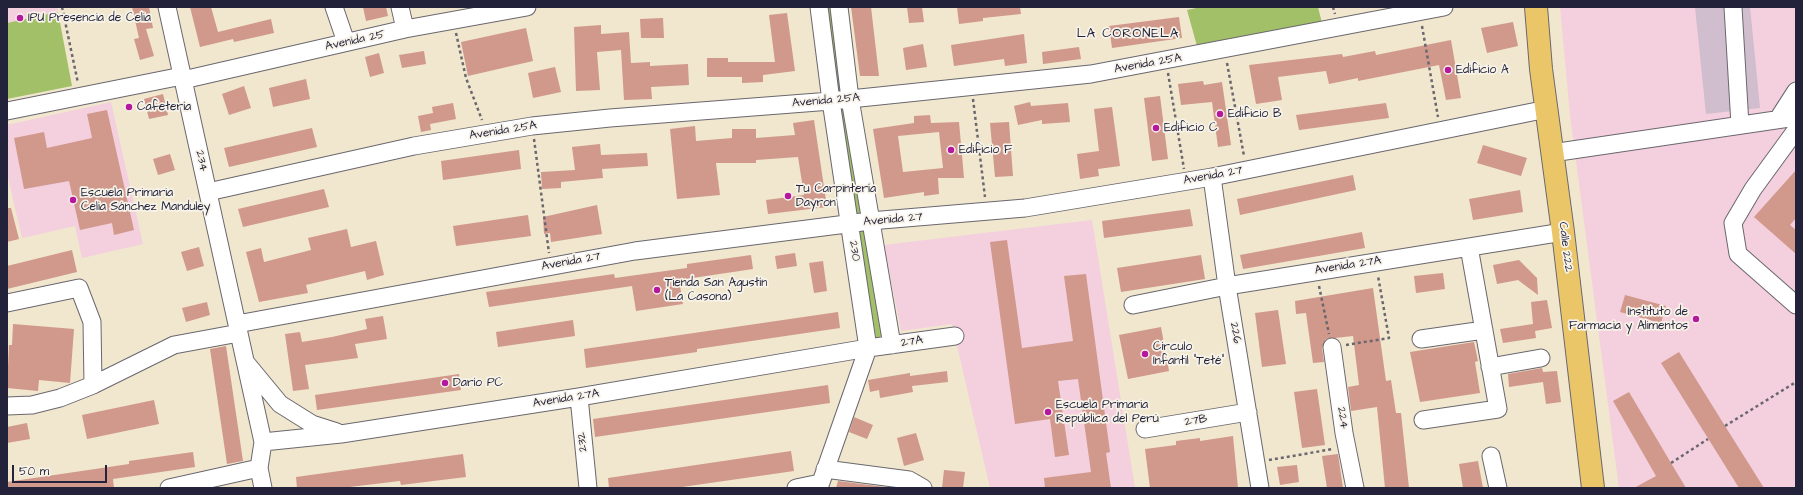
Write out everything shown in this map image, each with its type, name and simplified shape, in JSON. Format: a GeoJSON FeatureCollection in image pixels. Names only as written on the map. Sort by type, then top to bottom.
{"type":"FeatureCollection","features":[{"type":"Feature","properties":{"kind":"main road","name":"Calle 222"},"geometry":{"type":"LineString","coordinates":[[1536,7],[1552,153],[1563,232],[1593,488]]}},
{"type":"Feature","properties":{"kind":"street","name":"234"},"geometry":{"type":"LineString","coordinates":[[167,7],[263,442],[259,468],[263,488]]}},
{"type":"Feature","properties":{"kind":"street"},"geometry":{"type":"LineString","coordinates":[[334,7],[346,42]]}},
{"type":"Feature","properties":{"kind":"street"},"geometry":{"type":"LineString","coordinates":[[400,7],[405,29]]}},
{"type":"Feature","properties":{"kind":"street","name":"Avenida 25"},"geometry":{"type":"LineString","coordinates":[[7,111],[182,78],[405,29],[527,7]]}},
{"type":"Feature","properties":{"kind":"street","name":"230"},"geometry":{"type":"LineString","coordinates":[[819,7],[830,101],[868,348],[822,480]]}},
{"type":"Feature","properties":{"kind":"street","name":"230"},"geometry":{"type":"LineString","coordinates":[[839,7],[850,99],[892,345]]}},
{"type":"Feature","properties":{"kind":"street","name":"Avenida 25A"},"geometry":{"type":"LineString","coordinates":[[208,192],[414,146],[532,126],[610,118],[830,101],[1091,74],[1224,50],[1444,7]]}},
{"type":"Feature","properties":{"kind":"street"},"geometry":{"type":"LineString","coordinates":[[1734,7],[1740,125]]}},
{"type":"Feature","properties":{"kind":"street"},"geometry":{"type":"LineString","coordinates":[[1778,120],[1796,91]]}},
{"type":"Feature","properties":{"kind":"street","name":"Avenida 27"},"geometry":{"type":"LineString","coordinates":[[7,406],[32,405],[60,398],[93,385],[174,345],[238,329],[550,266],[635,251],[870,221],[1026,208],[1212,177],[1547,109]]}},
{"type":"Feature","properties":{"kind":"street"},"geometry":{"type":"LineString","coordinates":[[1552,153],[1796,117]]}},
{"type":"Feature","properties":{"kind":"street"},"geometry":{"type":"LineString","coordinates":[[1796,130],[1753,189],[1733,223],[1738,254],[1796,305]]}},
{"type":"Feature","properties":{"kind":"street","name":"226"},"geometry":{"type":"LineString","coordinates":[[1212,177],[1227,286],[1260,488]]}},
{"type":"Feature","properties":{"kind":"street","name":"Avenida 27A"},"geometry":{"type":"LineString","coordinates":[[1133,305],[1227,286],[1563,232]]}},
{"type":"Feature","properties":{"kind":"street"},"geometry":{"type":"LineString","coordinates":[[1423,420],[1498,410],[1469,247]]}},
{"type":"Feature","properties":{"kind":"street"},"geometry":{"type":"LineString","coordinates":[[7,303],[79,288],[92,322],[93,385]]}},
{"type":"Feature","properties":{"kind":"street"},"geometry":{"type":"LineString","coordinates":[[1421,339],[1484,330]]}},
{"type":"Feature","properties":{"kind":"street","name":"27A"},"geometry":{"type":"LineString","coordinates":[[868,348],[954,336]]}},
{"type":"Feature","properties":{"kind":"street","name":"224"},"geometry":{"type":"LineString","coordinates":[[1332,347],[1345,440],[1355,488]]}},
{"type":"Feature","properties":{"kind":"street","name":"Avenida 27A"},"geometry":{"type":"LineString","coordinates":[[263,442],[341,434],[579,397],[868,348]]}},
{"type":"Feature","properties":{"kind":"street"},"geometry":{"type":"LineString","coordinates":[[1490,367],[1541,358]]}},
{"type":"Feature","properties":{"kind":"street","name":"234"},"geometry":{"type":"LineString","coordinates":[[245,362],[280,404],[312,424],[341,434]]}},
{"type":"Feature","properties":{"kind":"street","name":"232"},"geometry":{"type":"LineString","coordinates":[[579,397],[588,488]]}},
{"type":"Feature","properties":{"kind":"street","name":"27B"},"geometry":{"type":"LineString","coordinates":[[1145,429],[1248,412]]}},
{"type":"Feature","properties":{"kind":"street"},"geometry":{"type":"LineString","coordinates":[[1492,456],[1498,488]]}},
{"type":"Feature","properties":{"kind":"street"},"geometry":{"type":"LineString","coordinates":[[169,488],[259,468]]}},
{"type":"Feature","properties":{"kind":"street"},"geometry":{"type":"LineString","coordinates":[[796,488],[822,480],[909,480],[923,488]]}},
{"type":"Feature","properties":{"kind":"path"},"geometry":{"type":"LineString","coordinates":[[62,7],[81,97]]}},
{"type":"Feature","properties":{"kind":"path"},"geometry":{"type":"LineString","coordinates":[[1420,11],[1440,130]]}},
{"type":"Feature","properties":{"kind":"path"},"geometry":{"type":"LineString","coordinates":[[453,21],[466,78],[482,119],[484,134]]}},
{"type":"Feature","properties":{"kind":"path"},"geometry":{"type":"LineString","coordinates":[[1224,50],[1247,170]]}},
{"type":"Feature","properties":{"kind":"path"},"geometry":{"type":"LineString","coordinates":[[1166,61],[1187,181]]}},
{"type":"Feature","properties":{"kind":"path"},"geometry":{"type":"LineString","coordinates":[[971,87],[987,211]]}},
{"type":"Feature","properties":{"kind":"path"},"geometry":{"type":"LineString","coordinates":[[532,126],[550,266]]}},
{"type":"Feature","properties":{"kind":"path"},"geometry":{"type":"LineString","coordinates":[[1316,272],[1332,347],[1389,338],[1376,262]]}},
{"type":"Feature","properties":{"kind":"path"},"geometry":{"type":"LineString","coordinates":[[1726,426],[1796,382]]}},
{"type":"Feature","properties":{"kind":"path"},"geometry":{"type":"LineString","coordinates":[[1671,463],[1708,439]]}},
{"type":"Feature","properties":{"kind":"path"},"geometry":{"type":"LineString","coordinates":[[1256,462],[1345,440]]}},
{"type":"Feature","properties":{"kind":"shaded area","name":"IPU Presencia de Celia"},"geometry":{"type":"Polygon","coordinates":[[[7,7],[57,7],[58,12],[7,23],[7,7]]]}},
{"type":"Feature","properties":{"kind":"shaded area","name":"Instituto de Farmacia y Alimentos"},"geometry":{"type":"Polygon","coordinates":[[[1560,7],[1796,7],[1796,488],[1619,488],[1570,115],[1560,7]]]}},
{"type":"Feature","properties":{"kind":"shaded area"},"geometry":{"type":"Polygon","coordinates":[[[1695,7],[1750,7],[1760,108],[1706,114],[1695,7]]]}},
{"type":"Feature","properties":{"kind":"shaded area","name":"Escuela Primaria Celia Sánchez Manduley"},"geometry":{"type":"Polygon","coordinates":[[[111,102],[143,244],[82,258],[75,226],[22,238],[7,173],[7,125],[111,102]]]}},
{"type":"Feature","properties":{"kind":"shaded area","name":"Escuela Primaria República del Perú"},"geometry":{"type":"Polygon","coordinates":[[[1092,220],[1135,488],[990,488],[952,324],[901,331],[884,245],[1092,220]]]}},
{"type":"Feature","properties":{"kind":"green space"},"geometry":{"type":"Polygon","coordinates":[[[824,7],[832,7],[842,93],[838,96],[824,7]]]}},
{"type":"Feature","properties":{"kind":"green space"},"geometry":{"type":"Polygon","coordinates":[[[1201,7],[1318,7],[1322,23],[1197,46],[1187,10],[1201,7]]]}},
{"type":"Feature","properties":{"kind":"green space"},"geometry":{"type":"Polygon","coordinates":[[[58,12],[72,86],[7,99],[7,23],[58,12]]]}},
{"type":"Feature","properties":{"kind":"green space"},"geometry":{"type":"Polygon","coordinates":[[[840,106],[844,107],[863,213],[859,216],[856,214],[840,106]]]}},
{"type":"Feature","properties":{"kind":"green space"},"geometry":{"type":"Polygon","coordinates":[[[865,229],[882,335],[878,339],[876,337],[857,230],[865,229]]]}},
{"type":"Feature","properties":{"kind":"building"},"geometry":{"type":"Polygon","coordinates":[[[132,7],[149,7],[153,28],[146,29],[154,56],[140,60],[134,39],[139,38],[132,7]]]}},
{"type":"Feature","properties":{"kind":"building"},"geometry":{"type":"Polygon","coordinates":[[[190,7],[211,7],[218,32],[271,19],[274,33],[234,42],[233,39],[200,47],[190,7]]]}},
{"type":"Feature","properties":{"kind":"building"},"geometry":{"type":"Polygon","coordinates":[[[363,7],[386,7],[388,16],[366,21],[363,7]]]}},
{"type":"Feature","properties":{"kind":"building"},"geometry":{"type":"Polygon","coordinates":[[[851,7],[871,7],[879,76],[860,76],[851,7]]]}},
{"type":"Feature","properties":{"kind":"building"},"geometry":{"type":"Polygon","coordinates":[[[907,7],[922,7],[924,22],[909,23],[907,7]]]}},
{"type":"Feature","properties":{"kind":"building"},"geometry":{"type":"Polygon","coordinates":[[[957,7],[1020,7],[1021,14],[983,18],[983,21],[959,24],[957,7]]]}},
{"type":"Feature","properties":{"kind":"building"},"geometry":{"type":"Polygon","coordinates":[[[787,13],[795,71],[763,75],[763,82],[742,83],[742,77],[707,77],[707,58],[728,58],[728,62],[775,62],[769,15],[787,13]]]}},
{"type":"Feature","properties":{"kind":"building"},"geometry":{"type":"Polygon","coordinates":[[[1179,17],[1182,38],[1112,48],[1109,26],[1179,17]]]}},
{"type":"Feature","properties":{"kind":"building"},"geometry":{"type":"Polygon","coordinates":[[[663,18],[664,38],[641,38],[640,19],[663,18]]]}},
{"type":"Feature","properties":{"kind":"building"},"geometry":{"type":"Polygon","coordinates":[[[1513,22],[1518,46],[1487,53],[1481,28],[1513,22]]]}},
{"type":"Feature","properties":{"kind":"building"},"geometry":{"type":"Polygon","coordinates":[[[601,25],[601,34],[629,32],[631,63],[650,62],[650,66],[688,64],[689,85],[651,87],[652,99],[624,100],[621,50],[597,52],[600,90],[576,91],[574,27],[601,25]]]}},
{"type":"Feature","properties":{"kind":"building"},"geometry":{"type":"Polygon","coordinates":[[[526,28],[533,61],[468,76],[461,42],[526,28]]]}},
{"type":"Feature","properties":{"kind":"building"},"geometry":{"type":"Polygon","coordinates":[[[1024,34],[1027,63],[1005,66],[1004,59],[954,66],[951,45],[1024,34]]]}},
{"type":"Feature","properties":{"kind":"building"},"geometry":{"type":"Polygon","coordinates":[[[1451,40],[1461,98],[1446,100],[1439,65],[1358,81],[1358,78],[1329,84],[1326,71],[1278,77],[1282,100],[1256,104],[1249,65],[1342,54],[1343,57],[1375,51],[1376,55],[1451,40]]]}},
{"type":"Feature","properties":{"kind":"building"},"geometry":{"type":"Polygon","coordinates":[[[923,44],[927,67],[906,70],[903,48],[923,44]]]}},
{"type":"Feature","properties":{"kind":"building"},"geometry":{"type":"Polygon","coordinates":[[[1079,47],[1081,59],[1043,64],[1042,52],[1079,47]]]}},
{"type":"Feature","properties":{"kind":"building"},"geometry":{"type":"Polygon","coordinates":[[[424,51],[426,64],[402,68],[399,55],[424,51]]]}},
{"type":"Feature","properties":{"kind":"building"},"geometry":{"type":"Polygon","coordinates":[[[379,53],[384,73],[370,77],[365,57],[379,53]]]}},
{"type":"Feature","properties":{"kind":"building"},"geometry":{"type":"Polygon","coordinates":[[[555,67],[561,92],[533,98],[528,73],[555,67]]]}},
{"type":"Feature","properties":{"kind":"building"},"geometry":{"type":"Polygon","coordinates":[[[306,79],[310,99],[273,107],[269,88],[306,79]]]}},
{"type":"Feature","properties":{"kind":"building"},"geometry":{"type":"Polygon","coordinates":[[[1203,81],[1204,85],[1222,82],[1231,145],[1218,147],[1212,102],[1181,105],[1178,84],[1203,81]]]}},
{"type":"Feature","properties":{"kind":"building"},"geometry":{"type":"Polygon","coordinates":[[[244,86],[251,108],[229,115],[222,94],[244,86]]]}},
{"type":"Feature","properties":{"kind":"building"},"geometry":{"type":"Polygon","coordinates":[[[163,94],[168,115],[149,119],[144,99],[163,94]]]}},
{"type":"Feature","properties":{"kind":"building","name":"Edificio C"},"geometry":{"type":"Polygon","coordinates":[[[1160,96],[1168,159],[1152,161],[1144,98],[1160,96]]]}},
{"type":"Feature","properties":{"kind":"building"},"geometry":{"type":"Polygon","coordinates":[[[1030,102],[1031,106],[1068,103],[1070,122],[1042,124],[1042,120],[1018,125],[1014,106],[1030,102]]]}},
{"type":"Feature","properties":{"kind":"building"},"geometry":{"type":"Polygon","coordinates":[[[453,103],[456,119],[430,124],[431,130],[421,132],[418,116],[433,113],[432,107],[453,103]]]}},
{"type":"Feature","properties":{"kind":"building"},"geometry":{"type":"Polygon","coordinates":[[[1386,103],[1389,118],[1299,130],[1296,115],[1386,103]]]}},
{"type":"Feature","properties":{"kind":"building"},"geometry":{"type":"Polygon","coordinates":[[[1112,107],[1120,166],[1098,169],[1099,176],[1080,179],[1077,154],[1099,151],[1094,109],[1112,107]]]}},
{"type":"Feature","properties":{"kind":"building"},"geometry":{"type":"Polygon","coordinates":[[[107,110],[134,230],[114,235],[112,223],[80,230],[69,181],[24,189],[14,138],[44,132],[47,148],[92,138],[87,114],[107,110]]]}},
{"type":"Feature","properties":{"kind":"building"},"geometry":{"type":"Polygon","coordinates":[[[930,115],[931,123],[959,122],[964,178],[938,178],[939,194],[924,196],[924,192],[884,198],[873,129],[914,123],[914,116],[930,115]],[[939,132],[898,136],[903,172],[943,168],[939,132]]]}},
{"type":"Feature","properties":{"kind":"building"},"geometry":{"type":"Polygon","coordinates":[[[814,120],[827,207],[768,214],[766,200],[804,195],[798,157],[756,160],[756,163],[716,163],[720,195],[677,199],[670,129],[695,126],[696,141],[732,138],[732,129],[756,129],[756,138],[795,135],[793,123],[814,120]]]}},
{"type":"Feature","properties":{"kind":"building"},"geometry":{"type":"Polygon","coordinates":[[[1009,122],[1013,176],[995,177],[990,123],[1009,122]]]}},
{"type":"Feature","properties":{"kind":"building"},"geometry":{"type":"Polygon","coordinates":[[[312,128],[317,147],[229,167],[224,148],[312,128]]]}},
{"type":"Feature","properties":{"kind":"building"},"geometry":{"type":"Polygon","coordinates":[[[600,144],[601,155],[647,153],[648,166],[602,169],[603,178],[561,182],[561,188],[542,189],[541,172],[575,170],[572,147],[600,144]]]}},
{"type":"Feature","properties":{"kind":"building"},"geometry":{"type":"Polygon","coordinates":[[[1483,145],[1527,158],[1521,176],[1477,163],[1483,145]]]}},
{"type":"Feature","properties":{"kind":"building"},"geometry":{"type":"Polygon","coordinates":[[[519,150],[521,169],[443,180],[441,161],[519,150]]]}},
{"type":"Feature","properties":{"kind":"building"},"geometry":{"type":"Polygon","coordinates":[[[170,154],[175,170],[158,175],[153,159],[170,154]]]}},
{"type":"Feature","properties":{"kind":"building"},"geometry":{"type":"Polygon","coordinates":[[[1796,170],[1796,218],[1790,225],[1796,230],[1796,254],[1754,217],[1796,170]]]}},
{"type":"Feature","properties":{"kind":"building"},"geometry":{"type":"Polygon","coordinates":[[[1353,175],[1356,190],[1240,215],[1237,199],[1353,175]]]}},
{"type":"Feature","properties":{"kind":"building"},"geometry":{"type":"Polygon","coordinates":[[[324,189],[329,207],[243,227],[238,209],[324,189]]]}},
{"type":"Feature","properties":{"kind":"building"},"geometry":{"type":"Polygon","coordinates":[[[1520,190],[1523,212],[1473,220],[1469,199],[1520,190]]]}},
{"type":"Feature","properties":{"kind":"building"},"geometry":{"type":"Polygon","coordinates":[[[597,205],[602,234],[551,242],[550,233],[544,234],[543,217],[597,205]]]}},
{"type":"Feature","properties":{"kind":"building"},"geometry":{"type":"Polygon","coordinates":[[[7,208],[11,208],[19,239],[7,242],[7,208]]]}},
{"type":"Feature","properties":{"kind":"building"},"geometry":{"type":"Polygon","coordinates":[[[1190,209],[1193,226],[1104,238],[1102,221],[1190,209]]]}},
{"type":"Feature","properties":{"kind":"building"},"geometry":{"type":"Polygon","coordinates":[[[528,215],[531,236],[456,246],[453,226],[528,215]]]}},
{"type":"Feature","properties":{"kind":"building"},"geometry":{"type":"Polygon","coordinates":[[[347,229],[351,247],[376,241],[384,275],[367,280],[365,271],[306,285],[308,293],[259,302],[246,252],[261,248],[264,262],[311,250],[308,238],[347,229]]]}},
{"type":"Feature","properties":{"kind":"building"},"geometry":{"type":"Polygon","coordinates":[[[1362,232],[1365,248],[1243,269],[1240,255],[1362,232]]]}},
{"type":"Feature","properties":{"kind":"building"},"geometry":{"type":"Polygon","coordinates":[[[1007,240],[1022,348],[1073,341],[1064,276],[1086,274],[1110,452],[1106,453],[1111,488],[1045,488],[1044,478],[1091,472],[1078,379],[1058,381],[1069,455],[1055,457],[1050,419],[1015,424],[990,242],[1007,240]]]}},
{"type":"Feature","properties":{"kind":"building"},"geometry":{"type":"Polygon","coordinates":[[[199,247],[204,266],[187,271],[181,252],[199,247]]]}},
{"type":"Feature","properties":{"kind":"building"},"geometry":{"type":"Polygon","coordinates":[[[72,250],[77,272],[7,289],[7,266],[72,250]]]}},
{"type":"Feature","properties":{"kind":"building"},"geometry":{"type":"Polygon","coordinates":[[[795,253],[797,266],[777,269],[775,256],[795,253]]]}},
{"type":"Feature","properties":{"kind":"building"},"geometry":{"type":"Polygon","coordinates":[[[751,255],[753,269],[679,280],[683,304],[636,311],[632,286],[489,307],[486,292],[614,274],[615,278],[687,268],[687,264],[751,255]]]}},
{"type":"Feature","properties":{"kind":"building"},"geometry":{"type":"Polygon","coordinates":[[[1201,255],[1205,279],[1121,292],[1117,268],[1201,255]]]}},
{"type":"Feature","properties":{"kind":"building"},"geometry":{"type":"Polygon","coordinates":[[[1519,260],[1537,278],[1538,295],[1518,280],[1497,284],[1493,265],[1519,260]]]}},
{"type":"Feature","properties":{"kind":"building"},"geometry":{"type":"Polygon","coordinates":[[[823,261],[827,291],[814,293],[809,263],[823,261]]]}},
{"type":"Feature","properties":{"kind":"building"},"geometry":{"type":"Polygon","coordinates":[[[1443,273],[1445,289],[1416,293],[1414,276],[1443,273]]]}},
{"type":"Feature","properties":{"kind":"building"},"geometry":{"type":"Polygon","coordinates":[[[1373,288],[1386,381],[1391,380],[1396,413],[1401,413],[1409,488],[1385,488],[1377,407],[1351,411],[1348,387],[1359,385],[1353,336],[1326,339],[1322,348],[1324,362],[1313,363],[1306,313],[1296,314],[1295,301],[1373,288]]]}},
{"type":"Feature","properties":{"kind":"building"},"geometry":{"type":"Polygon","coordinates":[[[1625,295],[1666,306],[1661,323],[1620,312],[1625,295]]]}},
{"type":"Feature","properties":{"kind":"building"},"geometry":{"type":"Polygon","coordinates":[[[1547,300],[1552,328],[1535,331],[1536,338],[1503,343],[1500,329],[1533,324],[1531,302],[1547,300]]]}},
{"type":"Feature","properties":{"kind":"building"},"geometry":{"type":"Polygon","coordinates":[[[207,302],[210,315],[186,322],[182,308],[207,302]]]}},
{"type":"Feature","properties":{"kind":"building"},"geometry":{"type":"Polygon","coordinates":[[[1278,310],[1286,364],[1262,367],[1255,313],[1278,310]]]}},
{"type":"Feature","properties":{"kind":"building"},"geometry":{"type":"Polygon","coordinates":[[[838,312],[840,328],[697,349],[697,352],[586,368],[584,349],[838,312]]]}},
{"type":"Feature","properties":{"kind":"building"},"geometry":{"type":"Polygon","coordinates":[[[383,316],[387,339],[355,344],[358,358],[305,365],[309,389],[293,391],[285,334],[300,332],[302,342],[332,337],[367,329],[365,319],[383,316]]]}},
{"type":"Feature","properties":{"kind":"building"},"geometry":{"type":"Polygon","coordinates":[[[573,320],[575,336],[498,347],[496,332],[573,320]]]}},
{"type":"Feature","properties":{"kind":"building"},"geometry":{"type":"Polygon","coordinates":[[[13,324],[74,329],[70,383],[39,380],[38,391],[7,388],[9,345],[12,345],[13,324]]]}},
{"type":"Feature","properties":{"kind":"building"},"geometry":{"type":"Polygon","coordinates":[[[1161,327],[1169,371],[1128,379],[1119,335],[1161,327]]]}},
{"type":"Feature","properties":{"kind":"building"},"geometry":{"type":"Polygon","coordinates":[[[1474,342],[1478,361],[1475,362],[1480,393],[1420,402],[1410,352],[1474,342]]]}},
{"type":"Feature","properties":{"kind":"building"},"geometry":{"type":"Polygon","coordinates":[[[226,346],[243,461],[227,464],[210,349],[226,346]]]}},
{"type":"Feature","properties":{"kind":"building"},"geometry":{"type":"Polygon","coordinates":[[[1679,352],[1764,488],[1739,488],[1661,363],[1679,352]]]}},
{"type":"Feature","properties":{"kind":"building"},"geometry":{"type":"Polygon","coordinates":[[[1542,368],[1543,372],[1557,371],[1561,402],[1546,404],[1543,382],[1509,387],[1508,374],[1542,368]]]}},
{"type":"Feature","properties":{"kind":"building"},"geometry":{"type":"Polygon","coordinates":[[[947,371],[948,382],[912,386],[913,392],[880,398],[879,390],[870,392],[868,380],[910,373],[910,376],[947,371]]]}},
{"type":"Feature","properties":{"kind":"building"},"geometry":{"type":"Polygon","coordinates":[[[459,374],[461,390],[317,410],[315,395],[459,374]]]}},
{"type":"Feature","properties":{"kind":"building"},"geometry":{"type":"Polygon","coordinates":[[[828,385],[830,403],[595,437],[593,419],[828,385]]]}},
{"type":"Feature","properties":{"kind":"building"},"geometry":{"type":"Polygon","coordinates":[[[1317,389],[1325,445],[1302,448],[1294,392],[1317,389]]]}},
{"type":"Feature","properties":{"kind":"building"},"geometry":{"type":"Polygon","coordinates":[[[1629,392],[1686,488],[1634,488],[1656,476],[1613,401],[1629,392]]]}},
{"type":"Feature","properties":{"kind":"building"},"geometry":{"type":"Polygon","coordinates":[[[154,400],[159,424],[87,439],[82,415],[154,400]]]}},
{"type":"Feature","properties":{"kind":"building"},"geometry":{"type":"Polygon","coordinates":[[[854,417],[873,425],[867,439],[849,432],[854,417]]]}},
{"type":"Feature","properties":{"kind":"building"},"geometry":{"type":"Polygon","coordinates":[[[27,423],[30,439],[7,443],[7,427],[27,423]]]}},
{"type":"Feature","properties":{"kind":"building"},"geometry":{"type":"Polygon","coordinates":[[[916,433],[924,460],[904,466],[897,438],[916,433]]]}},
{"type":"Feature","properties":{"kind":"building"},"geometry":{"type":"Polygon","coordinates":[[[1233,436],[1238,488],[1150,488],[1145,449],[1176,445],[1176,441],[1200,438],[1200,441],[1233,436]]]}},
{"type":"Feature","properties":{"kind":"building"},"geometry":{"type":"Polygon","coordinates":[[[791,451],[794,471],[675,488],[609,488],[608,478],[791,451]]]}},
{"type":"Feature","properties":{"kind":"building"},"geometry":{"type":"Polygon","coordinates":[[[193,452],[195,467],[113,479],[114,488],[7,488],[7,482],[129,464],[129,461],[193,452]]]}},
{"type":"Feature","properties":{"kind":"building"},"geometry":{"type":"Polygon","coordinates":[[[463,454],[466,477],[401,485],[400,481],[341,488],[297,488],[296,477],[463,454]]]}},
{"type":"Feature","properties":{"kind":"building"},"geometry":{"type":"Polygon","coordinates":[[[1338,454],[1343,488],[1327,488],[1322,456],[1338,454]]]}},
{"type":"Feature","properties":{"kind":"building"},"geometry":{"type":"Polygon","coordinates":[[[1478,461],[1483,488],[1463,488],[1459,464],[1478,461]]]}},
{"type":"Feature","properties":{"kind":"building"},"geometry":{"type":"Polygon","coordinates":[[[1297,465],[1299,482],[1280,485],[1277,467],[1297,465]]]}},
{"type":"Feature","properties":{"kind":"building"},"geometry":{"type":"Polygon","coordinates":[[[944,470],[965,472],[963,488],[942,488],[944,470]]]}},
{"type":"Feature","properties":{"kind":"building"},"geometry":{"type":"Polygon","coordinates":[[[838,481],[893,488],[836,488],[838,481]]]}},
{"type":"Feature","properties":{"kind":"place","name":"IPU Presencia de Celia"},"geometry":{"type":"Point","coordinates":[20,18]}},
{"type":"Feature","properties":{"kind":"place","name":"Edificio A"},"geometry":{"type":"Point","coordinates":[1448,70]}},
{"type":"Feature","properties":{"kind":"place","name":"Cafetería"},"geometry":{"type":"Point","coordinates":[129,107]}},
{"type":"Feature","properties":{"kind":"place","name":"Edificio B"},"geometry":{"type":"Point","coordinates":[1220,114]}},
{"type":"Feature","properties":{"kind":"place","name":"Edificio C"},"geometry":{"type":"Point","coordinates":[1156,128]}},
{"type":"Feature","properties":{"kind":"place","name":"Edificio F"},"geometry":{"type":"Point","coordinates":[951,150]}},
{"type":"Feature","properties":{"kind":"place","name":"Tu Carpintería Dayron"},"geometry":{"type":"Point","coordinates":[788,196]}},
{"type":"Feature","properties":{"kind":"place","name":"Escuela Primaria Celia Sánchez Manduley"},"geometry":{"type":"Point","coordinates":[73,200]}},
{"type":"Feature","properties":{"kind":"place","name":"Tienda San Agustín (La Casona)"},"geometry":{"type":"Point","coordinates":[657,290]}},
{"type":"Feature","properties":{"kind":"place","name":"Instituto de Farmacia y Alimentos"},"geometry":{"type":"Point","coordinates":[1696,319]}},
{"type":"Feature","properties":{"kind":"place","name":"Círculo Infantil \"Teté\""},"geometry":{"type":"Point","coordinates":[1145,354]}},
{"type":"Feature","properties":{"kind":"place","name":"Darío PC"},"geometry":{"type":"Point","coordinates":[445,383]}},
{"type":"Feature","properties":{"kind":"place","name":"Escuela Primaria República del Perú"},"geometry":{"type":"Point","coordinates":[1048,412]}},
{"type":"Feature","properties":{"kind":"district","name":"LA CORONELA"},"geometry":{"type":"Point","coordinates":[1128,34]}}]}
